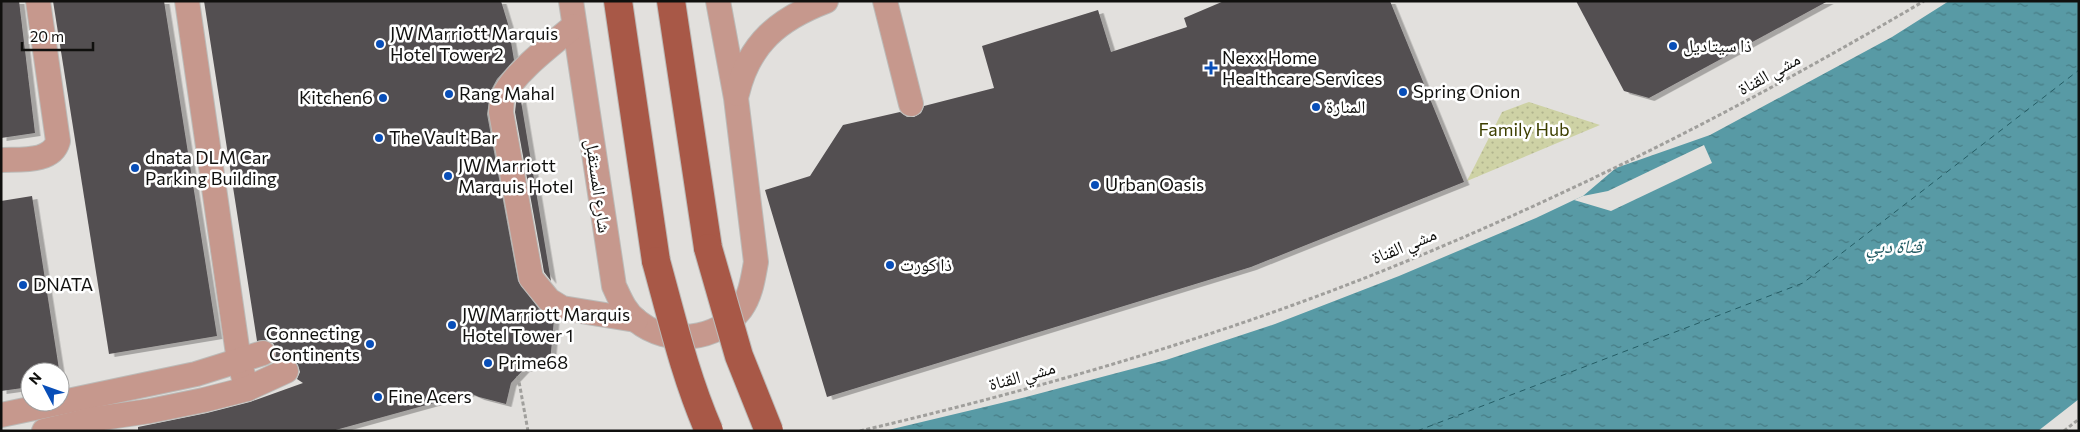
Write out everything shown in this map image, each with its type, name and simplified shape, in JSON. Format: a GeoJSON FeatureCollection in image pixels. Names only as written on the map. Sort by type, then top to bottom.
{"type":"FeatureCollection","features":[{"type":"Feature","properties":{"kind":"main road"},"geometry":{"type":"LineString","coordinates":[[618,1],[656,261],[677,342],[709,431]]}},
{"type":"Feature","properties":{"kind":"main road"},"geometry":{"type":"LineString","coordinates":[[671,1],[708,248],[739,356],[768,431]]}},
{"type":"Feature","properties":{"kind":"street"},"geometry":{"type":"LineString","coordinates":[[1,160],[43,157],[53,151],[58,141],[38,1]]}},
{"type":"Feature","properties":{"kind":"street"},"geometry":{"type":"LineString","coordinates":[[187,1],[239,361],[247,389]]}},
{"type":"Feature","properties":{"kind":"street","name":"شارع المستقبل"},"geometry":{"type":"LineString","coordinates":[[571,1],[613,279],[622,305],[636,320],[650,330],[665,335],[682,337],[698,336],[722,326],[741,309],[752,287],[756,262],[736,98],[718,1]]}},
{"type":"Feature","properties":{"kind":"street"},"geometry":{"type":"LineString","coordinates":[[736,98],[749,60],[760,44],[774,29],[790,17],[826,1],[800,1]]}},
{"type":"Feature","properties":{"kind":"street"},"geometry":{"type":"LineString","coordinates":[[885,1],[911,104]]}},
{"type":"Feature","properties":{"kind":"street"},"geometry":{"type":"LineString","coordinates":[[574,26],[528,66],[509,87],[502,98],[501,112],[531,278],[549,300],[562,308],[636,320]]}},
{"type":"Feature","properties":{"kind":"street"},"geometry":{"type":"LineString","coordinates":[[1,415],[27,420],[196,374],[263,353]]}},
{"type":"Feature","properties":{"kind":"street"},"geometry":{"type":"LineString","coordinates":[[44,431],[96,419],[150,411],[247,389],[286,371]]}},
{"type":"Feature","properties":{"kind":"path","name":"مشي القناة"},"geometry":{"type":"LineString","coordinates":[[860,431],[1078,375],[1179,344],[1297,303],[1405,262],[1513,216],[1628,163],[1826,58],[1924,1]]}},
{"type":"Feature","properties":{"kind":"path"},"geometry":{"type":"LineString","coordinates":[[518,376],[528,431]]}},
{"type":"Feature","properties":{"kind":"path"},"geometry":{"type":"LineString","coordinates":[[2064,431],[2079,419]]}},
{"type":"Feature","properties":{"kind":"green space","name":"Family Hub"},"geometry":{"type":"Polygon","coordinates":[[[1529,102],[1600,125],[1467,181],[1502,112],[1529,102]]]}},
{"type":"Feature","properties":{"kind":"water","name":"قناة دبي"},"geometry":{"type":"Polygon","coordinates":[[[1949,1],[2079,1],[2079,399],[2038,431],[884,431],[1026,397],[1166,360],[1275,324],[1399,276],[1583,196],[1616,168],[1710,135],[1892,37],[1949,1]]]}},
{"type":"Feature","properties":{"kind":"pier"},"geometry":{"type":"Polygon","coordinates":[[[1704,145],[1712,163],[1611,211],[1574,200],[1583,196],[1608,191],[1704,145]]]}},
{"type":"Feature","properties":{"kind":"building"},"geometry":{"type":"Polygon","coordinates":[[[1,1],[19,1],[35,133],[1,138],[1,1]]]}},
{"type":"Feature","properties":{"kind":"building","name":"dnata DLM Car Parking Building"},"geometry":{"type":"Polygon","coordinates":[[[53,1],[164,1],[217,336],[109,354],[53,1]]]}},
{"type":"Feature","properties":{"kind":"building"},"geometry":{"type":"Polygon","coordinates":[[[204,1],[501,1],[508,24],[514,60],[497,79],[491,90],[487,114],[518,281],[539,309],[554,319],[550,363],[524,369],[511,383],[506,404],[470,393],[332,431],[138,431],[138,427],[250,402],[303,383],[297,379],[300,372],[294,360],[287,357],[274,361],[276,349],[273,343],[266,340],[257,341],[204,1]]]}},
{"type":"Feature","properties":{"kind":"building"},"geometry":{"type":"Polygon","coordinates":[[[1224,1],[1390,1],[1464,182],[1251,267],[827,397],[765,190],[810,176],[843,125],[900,112],[907,117],[914,117],[921,113],[924,106],[994,88],[982,46],[1098,10],[1111,52],[1187,27],[1184,18],[1224,1]]]}},
{"type":"Feature","properties":{"kind":"building","name":"ذا سيتاديل"},"geometry":{"type":"Polygon","coordinates":[[[1576,1],[1828,1],[1649,98],[1624,91],[1576,1]]]}},
{"type":"Feature","properties":{"kind":"building"},"geometry":{"type":"Polygon","coordinates":[[[520,95],[551,281],[544,272],[515,112],[516,103],[520,95]]]}},
{"type":"Feature","properties":{"kind":"building","name":"DNATA"},"geometry":{"type":"Polygon","coordinates":[[[32,196],[58,362],[20,362],[20,388],[1,391],[1,201],[32,196]]]}},
{"type":"Feature","properties":{"kind":"ferry route"},"geometry":{"type":"LineString","coordinates":[[1417,431],[1803,283],[2079,70]]}},
{"type":"Feature","properties":{"kind":"place","name":"JW Marriott Marquis Hotel Tower 2"},"geometry":{"type":"Point","coordinates":[380,44]}},
{"type":"Feature","properties":{"kind":"place","name":"ذا سيتاديل"},"geometry":{"type":"Point","coordinates":[1673,46]}},
{"type":"Feature","properties":{"kind":"place","name":"Nexx Home Healthcare Services"},"geometry":{"type":"Point","coordinates":[1211,68]}},
{"type":"Feature","properties":{"kind":"place","name":"Spring Onion"},"geometry":{"type":"Point","coordinates":[1403,92]}},
{"type":"Feature","properties":{"kind":"place","name":"Rang Mahal"},"geometry":{"type":"Point","coordinates":[449,94]}},
{"type":"Feature","properties":{"kind":"place","name":"Kitchen6"},"geometry":{"type":"Point","coordinates":[383,98]}},
{"type":"Feature","properties":{"kind":"place","name":"المنارة"},"geometry":{"type":"Point","coordinates":[1316,107]}},
{"type":"Feature","properties":{"kind":"place","name":"The Vault Bar"},"geometry":{"type":"Point","coordinates":[379,138]}},
{"type":"Feature","properties":{"kind":"place","name":"dnata DLM Car Parking Building"},"geometry":{"type":"Point","coordinates":[135,168]}},
{"type":"Feature","properties":{"kind":"place","name":"JW Marriott Marquis Hotel"},"geometry":{"type":"Point","coordinates":[448,176]}},
{"type":"Feature","properties":{"kind":"place","name":"Urban Oasis"},"geometry":{"type":"Point","coordinates":[1095,185]}},
{"type":"Feature","properties":{"kind":"place","name":"ذا كورت"},"geometry":{"type":"Point","coordinates":[890,265]}},
{"type":"Feature","properties":{"kind":"place","name":"DNATA"},"geometry":{"type":"Point","coordinates":[23,285]}},
{"type":"Feature","properties":{"kind":"place","name":"JW Marriott Marquis Hotel Tower 1"},"geometry":{"type":"Point","coordinates":[452,325]}},
{"type":"Feature","properties":{"kind":"place","name":"Connecting Continents"},"geometry":{"type":"Point","coordinates":[370,344]}},
{"type":"Feature","properties":{"kind":"place","name":"Prime68"},"geometry":{"type":"Point","coordinates":[488,363]}},
{"type":"Feature","properties":{"kind":"place","name":"Fine Acers"},"geometry":{"type":"Point","coordinates":[378,397]}}]}
